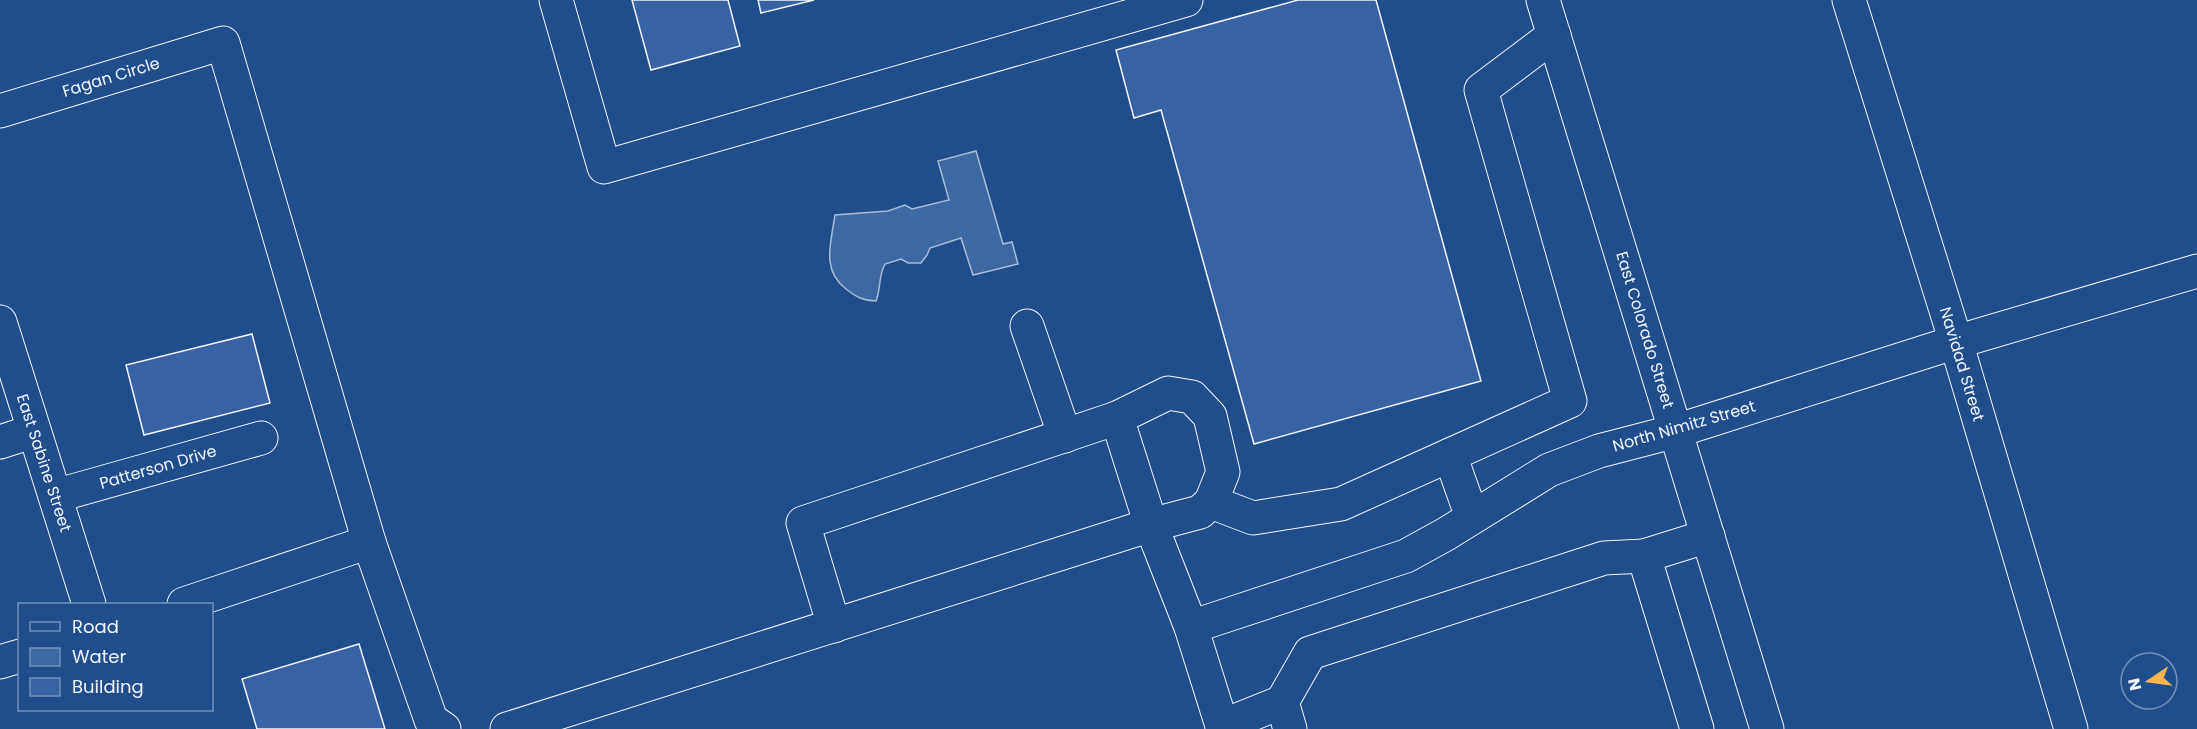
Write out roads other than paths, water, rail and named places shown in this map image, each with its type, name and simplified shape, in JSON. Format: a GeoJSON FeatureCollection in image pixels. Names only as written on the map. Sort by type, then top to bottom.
{"type":"FeatureCollection","features":[{"type":"Feature","properties":{"kind":"street"},"geometry":{"type":"LineString","coordinates":[[556,0],[604,167],[1186,0]]}},
{"type":"Feature","properties":{"kind":"street","name":"East Colorado Street"},"geometry":{"type":"LineString","coordinates":[[1543,0],[1767,729]]}},
{"type":"Feature","properties":{"kind":"street","name":"Navidad Street"},"geometry":{"type":"LineString","coordinates":[[1848,0],[1956,342],[2071,729]]}},
{"type":"Feature","properties":{"kind":"street"},"geometry":{"type":"LineString","coordinates":[[1211,502],[1253,518],[1341,504],[1570,401],[1481,90],[1554,35]]}},
{"type":"Feature","properties":{"kind":"street","name":"Fagan Circle"},"geometry":{"type":"LineString","coordinates":[[0,111],[223,43],[369,542]]}},
{"type":"Feature","properties":{"kind":"street","name":"North Nimitz Street"},"geometry":{"type":"LineString","coordinates":[[1191,627],[1406,556],[1549,470],[1599,451],[1676,431],[1956,342],[2197,271]]}},
{"type":"Feature","properties":{"kind":"street","name":"East Sabine Street"},"geometry":{"type":"LineString","coordinates":[[0,322],[89,603]]}},
{"type":"Feature","properties":{"kind":"street"},"geometry":{"type":"LineString","coordinates":[[1027,326],[1065,436]]}},
{"type":"Feature","properties":{"kind":"street"},"geometry":{"type":"LineString","coordinates":[[507,729],[834,626],[1151,525],[1200,512],[1211,502],[1223,472],[1210,416],[1192,397],[1168,393],[1117,418],[803,523],[834,626]]}},
{"type":"Feature","properties":{"kind":"street"},"geometry":{"type":"LineString","coordinates":[[1117,418],[1151,525],[1191,627],[1223,728],[1286,715],[1310,653],[1604,558],[1644,556],[1708,536]]}},
{"type":"Feature","properties":{"kind":"street"},"geometry":{"type":"LineString","coordinates":[[0,442],[34,431]]}},
{"type":"Feature","properties":{"kind":"street","name":"Patterson Drive"},"geometry":{"type":"LineString","coordinates":[[55,496],[261,438]]}},
{"type":"Feature","properties":{"kind":"street"},"geometry":{"type":"LineString","coordinates":[[1450,455],[1472,517]]}},
{"type":"Feature","properties":{"kind":"street"},"geometry":{"type":"LineString","coordinates":[[187,603],[369,542],[431,720],[444,729]]}},
{"type":"Feature","properties":{"kind":"street"},"geometry":{"type":"LineString","coordinates":[[1644,556],[1697,729]]}},
{"type":"Feature","properties":{"kind":"street"},"geometry":{"type":"LineString","coordinates":[[0,662],[18,657]]}},
{"type":"Feature","properties":{"kind":"water"},"geometry":{"type":"Polygon","coordinates":[[[976,151],[1003,244],[1012,242],[1018,264],[973,275],[961,238],[930,248],[921,263],[908,263],[901,259],[885,264],[876,301],[857,296],[838,282],[830,265],[830,246],[835,215],[888,211],[905,205],[912,209],[949,200],[938,161],[976,151]]]}}]}
